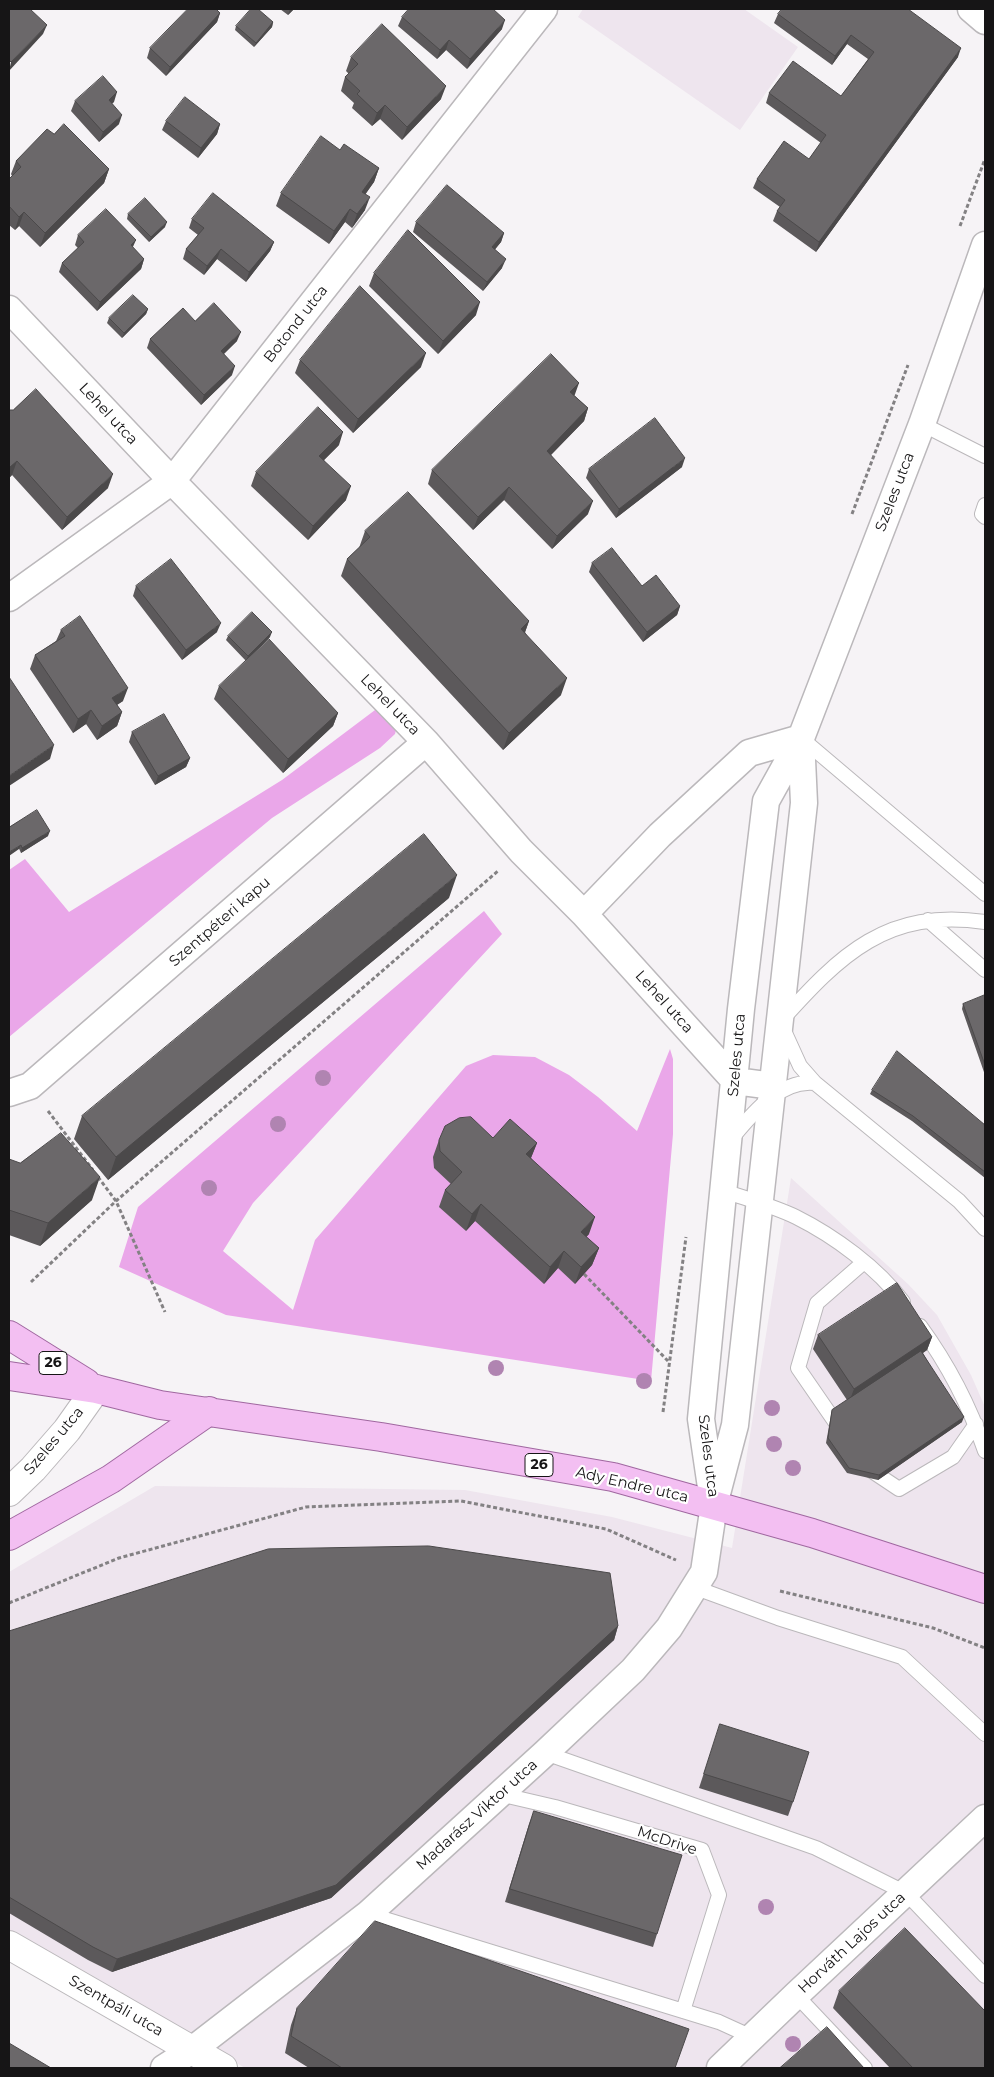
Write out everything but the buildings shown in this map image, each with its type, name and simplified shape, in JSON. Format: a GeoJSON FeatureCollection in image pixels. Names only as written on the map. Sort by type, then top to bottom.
{"type":"FeatureCollection","features":[{"type":"Feature","properties":{"kind":"main road","name":"26"},"geometry":{"type":"LineString","coordinates":[[10,1335],[96,1389]]}},
{"type":"Feature","properties":{"kind":"main road","name":"26"},"geometry":{"type":"LineString","coordinates":[[9,1376],[96,1389],[160,1406],[209,1412]]}},
{"type":"Feature","properties":{"kind":"main road","name":"Ady Endre utca"},"geometry":{"type":"LineString","coordinates":[[209,1412],[381,1437],[613,1477],[812,1533],[985,1589]]}},
{"type":"Feature","properties":{"kind":"main road"},"geometry":{"type":"LineString","coordinates":[[9,1536],[111,1479],[209,1412]]}},
{"type":"Feature","properties":{"kind":"street","name":"Botond utca"},"geometry":{"type":"LineString","coordinates":[[9,598],[172,481],[544,9]]}},
{"type":"Feature","properties":{"kind":"street"},"geometry":{"type":"LineString","coordinates":[[971,9],[985,21]]}},
{"type":"Feature","properties":{"kind":"street","name":"Szeles utca"},"geometry":{"type":"LineString","coordinates":[[714,1505],[701,1419],[741,1009],[766,802],[801,738],[922,424],[985,245]]}},
{"type":"Feature","properties":{"kind":"street","name":"Lehel utca"},"geometry":{"type":"LineString","coordinates":[[9,309],[172,481],[426,742],[521,851],[584,914],[735,1081]]}},
{"type":"Feature","properties":{"kind":"street"},"geometry":{"type":"LineString","coordinates":[[584,914],[660,835],[749,753],[801,738]]}},
{"type":"Feature","properties":{"kind":"street","name":"Szeles utca"},"geometry":{"type":"LineString","coordinates":[[714,1505],[735,1425],[773,1092],[804,803],[801,738]]}},
{"type":"Feature","properties":{"kind":"street","name":"Szentpéteri kapu"},"geometry":{"type":"LineString","coordinates":[[19,1089],[426,742]]}},
{"type":"Feature","properties":{"kind":"street"},"geometry":{"type":"LineString","coordinates":[[735,1081],[773,1092]]}},
{"type":"Feature","properties":{"kind":"street","name":"Szeles utca"},"geometry":{"type":"LineString","coordinates":[[9,1492],[33,1469],[67,1430],[96,1389]]}},
{"type":"Feature","properties":{"kind":"street","name":"Madarász Viktor utca"},"geometry":{"type":"LineString","coordinates":[[164,2068],[192,2050],[368,1914],[546,1753],[633,1670],[669,1628],[700,1580],[714,1505]]}},
{"type":"Feature","properties":{"kind":"street","name":"Horváth Lajos utca"},"geometry":{"type":"LineString","coordinates":[[720,2068],[985,1818]]}},
{"type":"Feature","properties":{"kind":"street","name":"Szentpáli utca"},"geometry":{"type":"LineString","coordinates":[[9,1945],[223,2068]]}},
{"type":"Feature","properties":{"kind":"lane"},"geometry":{"type":"LineString","coordinates":[[922,424],[985,456]]}},
{"type":"Feature","properties":{"kind":"lane"},"geometry":{"type":"LineString","coordinates":[[985,505],[982,514],[985,517]]}},
{"type":"Feature","properties":{"kind":"lane"},"geometry":{"type":"LineString","coordinates":[[801,738],[985,894]]}},
{"type":"Feature","properties":{"kind":"lane"},"geometry":{"type":"LineString","coordinates":[[928,920],[985,970]]}},
{"type":"Feature","properties":{"kind":"lane"},"geometry":{"type":"LineString","coordinates":[[985,922],[928,920],[900,926],[869,939],[839,961],[814,984],[780,1022],[800,1066],[815,1083],[959,1200],[985,1229]]}},
{"type":"Feature","properties":{"kind":"lane"},"geometry":{"type":"LineString","coordinates":[[729,1141],[773,1092],[805,1082],[815,1083]]}},
{"type":"Feature","properties":{"kind":"lane"},"geometry":{"type":"LineString","coordinates":[[724,1192],[795,1216],[826,1234],[864,1262],[900,1299],[929,1339],[976,1424],[985,1451]]}},
{"type":"Feature","properties":{"kind":"lane"},"geometry":{"type":"LineString","coordinates":[[846,1438],[798,1368],[817,1304],[864,1262]]}},
{"type":"Feature","properties":{"kind":"lane"},"geometry":{"type":"LineString","coordinates":[[857,1454],[868,1469],[899,1489],[953,1457],[976,1424]]}},
{"type":"Feature","properties":{"kind":"lane"},"geometry":{"type":"LineString","coordinates":[[700,1580],[778,1618],[902,1657],[985,1734]]}},
{"type":"Feature","properties":{"kind":"lane"},"geometry":{"type":"LineString","coordinates":[[546,1753],[816,1848],[906,1894],[985,1976]]}},
{"type":"Feature","properties":{"kind":"lane","name":"McDrive"},"geometry":{"type":"LineString","coordinates":[[499,1794],[556,1807],[702,1850],[719,1895],[683,2011]]}},
{"type":"Feature","properties":{"kind":"lane"},"geometry":{"type":"LineString","coordinates":[[368,1914],[719,2022],[752,2037]]}},
{"type":"Feature","properties":{"kind":"lane"},"geometry":{"type":"LineString","coordinates":[[796,1995],[866,2068]]}},
{"type":"Feature","properties":{"kind":"path"},"geometry":{"type":"LineString","coordinates":[[31,1282],[116,1201],[521,851]]}},
{"type":"Feature","properties":{"kind":"path"},"geometry":{"type":"LineString","coordinates":[[19,1089],[116,1201],[165,1312]]}},
{"type":"Feature","properties":{"kind":"path"},"geometry":{"type":"LineString","coordinates":[[584,1274],[668,1361],[663,1412]]}},
{"type":"Feature","properties":{"kind":"path"},"geometry":{"type":"LineString","coordinates":[[9,1603],[119,1558],[306,1507],[461,1501],[606,1529],[700,1580]]}},
{"type":"Feature","properties":{"kind":"path"},"geometry":{"type":"LineString","coordinates":[[771,1588],[934,1628],[985,1648]]}},
{"type":"Feature","properties":{"kind":"shaded area"},"geometry":{"type":"Polygon","coordinates":[[[583,9],[744,9],[798,47],[740,130],[578,17],[583,9]]]}},
{"type":"Feature","properties":{"kind":"shaded area"},"geometry":{"type":"Polygon","coordinates":[[[387,701],[399,718],[395,734],[380,748],[272,818],[9,1037],[9,870],[25,859],[69,912],[282,780],[387,701]]]}},
{"type":"Feature","properties":{"kind":"shaded area"},"geometry":{"type":"Polygon","coordinates":[[[484,911],[502,934],[253,1203],[223,1251],[293,1310],[315,1240],[466,1066],[493,1055],[535,1057],[569,1075],[637,1131],[670,1049],[673,1059],[673,1134],[651,1381],[226,1315],[119,1267],[138,1207],[484,911]]]}},
{"type":"Feature","properties":{"kind":"shaded area"},"geometry":{"type":"Polygon","coordinates":[[[791,1178],[908,1284],[937,1315],[971,1375],[985,1407],[985,2068],[245,2068],[195,2038],[9,1937],[9,1572],[155,1486],[465,1490],[612,1517],[732,1548],[791,1178]]]}}]}
